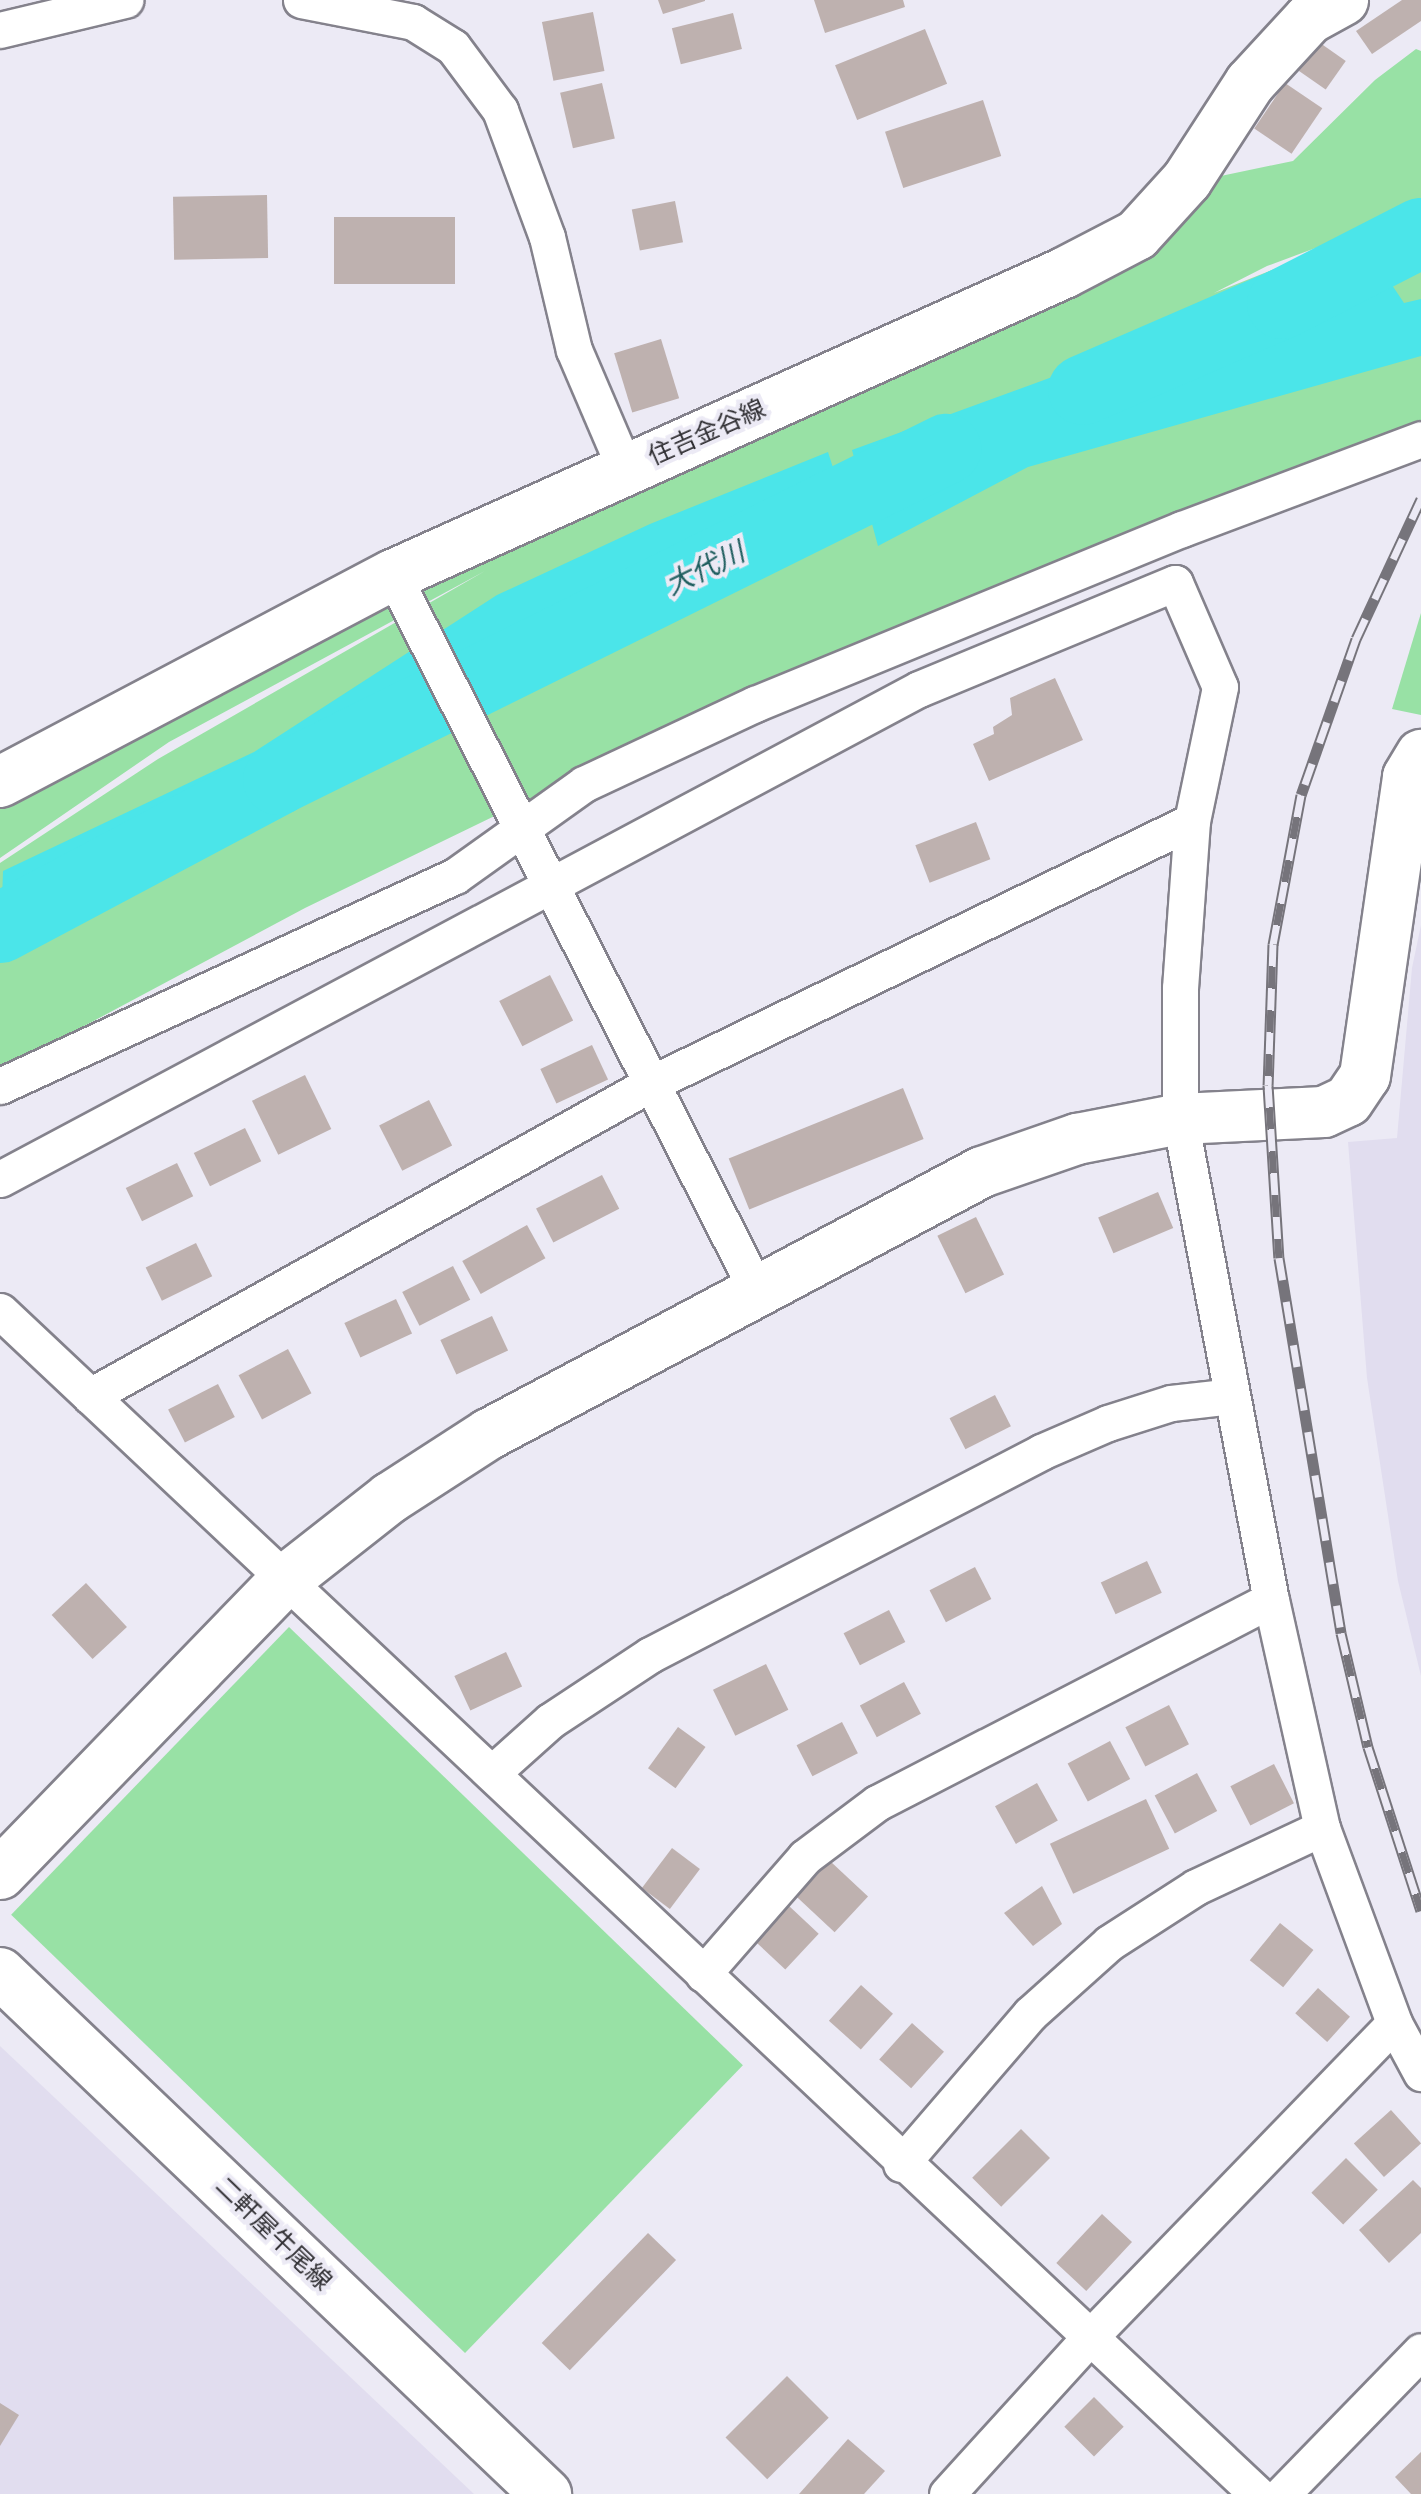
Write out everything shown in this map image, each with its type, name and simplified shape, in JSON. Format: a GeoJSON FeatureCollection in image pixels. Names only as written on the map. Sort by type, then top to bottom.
{"type":"FeatureCollection","features":[{"type":"Feature","properties":{"kind":"street"},"geometry":{"type":"LineString","coordinates":[[0,30],[126,0]]}},
{"type":"Feature","properties":{"kind":"street"},"geometry":{"type":"LineString","coordinates":[[301,0],[414,22],[453,47],[500,110],[547,236],[574,350],[625,469]]}},
{"type":"Feature","properties":{"kind":"street","name":"住吉金谷線"},"geometry":{"type":"LineString","coordinates":[[0,782],[393,574],[1064,273],[1137,235],[1187,180],[1250,82],[1309,19],[1343,0]]}},
{"type":"Feature","properties":{"kind":"street"},"geometry":{"type":"LineString","coordinates":[[0,1086],[455,876],[584,784],[756,704],[1146,543],[1421,439]]}},
{"type":"Feature","properties":{"kind":"street"},"geometry":{"type":"LineString","coordinates":[[393,574],[756,1289]]}},
{"type":"Feature","properties":{"kind":"street"},"geometry":{"type":"LineString","coordinates":[[0,1179],[919,689],[1175,583],[1220,687],[1192,821],[1180,988],[1180,1119],[1270,1600],[1322,1828],[1394,2023],[1421,2073]]}},
{"type":"Feature","properties":{"kind":"street"},"geometry":{"type":"LineString","coordinates":[[0,1874],[284,1581],[390,1498],[489,1434],[982,1172],[1077,1139],[1180,1119],[1324,1112],[1348,1101],[1365,1076],[1408,777],[1421,755]]}},
{"type":"Feature","properties":{"kind":"street"},"geometry":{"type":"LineString","coordinates":[[90,1396],[652,1082],[1192,821]]}},
{"type":"Feature","properties":{"kind":"street"},"geometry":{"type":"LineString","coordinates":[[0,1311],[492,1772],[901,2164],[1256,2494]]}},
{"type":"Feature","properties":{"kind":"street"},"geometry":{"type":"LineString","coordinates":[[492,1772],[550,1721],[650,1655],[1042,1452],[1108,1423],[1172,1404],[1232,1396]]}},
{"type":"Feature","properties":{"kind":"street"},"geometry":{"type":"LineString","coordinates":[[703,1974],[806,1858],[877,1803],[1270,1600]]}},
{"type":"Feature","properties":{"kind":"street"},"geometry":{"type":"LineString","coordinates":[[901,2164],[1030,2014],[1109,1943],[1196,1887],[1322,1828]]}},
{"type":"Feature","properties":{"kind":"street","name":"二軒屋牛尾線"},"geometry":{"type":"LineString","coordinates":[[0,1973],[546,2494]]}},
{"type":"Feature","properties":{"kind":"street"},"geometry":{"type":"LineString","coordinates":[[947,2494],[1089,2338],[1394,2023]]}},
{"type":"Feature","properties":{"kind":"street"},"geometry":{"type":"LineString","coordinates":[[1282,2494],[1421,2351]]}},
{"type":"Feature","properties":{"kind":"shaded area"},"geometry":{"type":"Polygon","coordinates":[[[1421,925],[1421,1676],[1398,1581],[1367,1378],[1348,1142],[1397,1138],[1412,968],[1421,925]]]}},
{"type":"Feature","properties":{"kind":"shaded area"},"geometry":{"type":"Polygon","coordinates":[[[0,2046],[474,2494],[0,2494],[0,2046]]]}},
{"type":"Feature","properties":{"kind":"green space"},"geometry":{"type":"Polygon","coordinates":[[[1416,49],[1421,51],[1421,209],[1267,266],[1214,293],[1421,211],[1421,431],[680,726],[305,908],[0,1071],[0,863],[158,759],[485,571],[169,742],[0,858],[0,798],[1216,177],[1293,161],[1375,80],[1416,49]]]}},
{"type":"Feature","properties":{"kind":"green space"},"geometry":{"type":"Polygon","coordinates":[[[1421,613],[1421,715],[1392,709],[1421,613]]]}},
{"type":"Feature","properties":{"kind":"green space"},"geometry":{"type":"Polygon","coordinates":[[[289,1627],[743,2065],[465,2353],[11,1915],[289,1627]]]}},
{"type":"Feature","properties":{"kind":"water"},"geometry":{"type":"Polygon","coordinates":[[[1392,285],[1404,303],[1421,299],[1421,356],[1028,467],[878,546],[852,450],[1137,346],[1201,356],[1392,285]]]}},
{"type":"Feature","properties":{"kind":"water"},"geometry":{"type":"Polygon","coordinates":[[[828,452],[851,524],[680,552],[567,601],[297,753],[0,961],[3,871],[254,752],[497,595],[650,524],[828,452]]]}},
{"type":"Feature","properties":{"kind":"building"},"geometry":{"type":"Polygon","coordinates":[[[658,0],[705,0],[705,1],[663,14],[658,0]]]}},
{"type":"Feature","properties":{"kind":"building"},"geometry":{"type":"Polygon","coordinates":[[[814,0],[903,0],[905,7],[825,33],[814,0]]]}},
{"type":"Feature","properties":{"kind":"building"},"geometry":{"type":"Polygon","coordinates":[[[1402,0],[1421,0],[1421,21],[1372,54],[1356,31],[1402,0]]]}},
{"type":"Feature","properties":{"kind":"building"},"geometry":{"type":"Polygon","coordinates":[[[593,12],[604,71],[553,81],[542,22],[593,12]]]}},
{"type":"Feature","properties":{"kind":"building"},"geometry":{"type":"Polygon","coordinates":[[[733,13],[742,49],[681,64],[672,28],[733,13]]]}},
{"type":"Feature","properties":{"kind":"building"},"geometry":{"type":"Polygon","coordinates":[[[925,29],[947,84],[857,120],[835,65],[925,29]]]}},
{"type":"Feature","properties":{"kind":"building"},"geometry":{"type":"Polygon","coordinates":[[[1313,38],[1346,61],[1326,90],[1293,67],[1313,38]]]}},
{"type":"Feature","properties":{"kind":"building"},"geometry":{"type":"Polygon","coordinates":[[[602,83],[615,139],[573,148],[560,93],[602,83]]]}},
{"type":"Feature","properties":{"kind":"building"},"geometry":{"type":"Polygon","coordinates":[[[1285,83],[1322,108],[1292,154],[1254,129],[1285,83]]]}},
{"type":"Feature","properties":{"kind":"building"},"geometry":{"type":"Polygon","coordinates":[[[983,100],[1001,156],[903,188],[885,132],[983,100]]]}},
{"type":"Feature","properties":{"kind":"building"},"geometry":{"type":"Polygon","coordinates":[[[267,195],[268,258],[174,260],[173,197],[267,195]]]}},
{"type":"Feature","properties":{"kind":"building"},"geometry":{"type":"Polygon","coordinates":[[[675,201],[683,242],[640,251],[632,209],[675,201]]]}},
{"type":"Feature","properties":{"kind":"building"},"geometry":{"type":"Polygon","coordinates":[[[334,217],[455,217],[455,284],[334,284],[334,217]]]}},
{"type":"Feature","properties":{"kind":"building"},"geometry":{"type":"Polygon","coordinates":[[[661,339],[679,398],[632,413],[614,353],[661,339]]]}},
{"type":"Feature","properties":{"kind":"building"},"geometry":{"type":"Polygon","coordinates":[[[1055,678],[1083,740],[989,781],[973,744],[994,734],[993,727],[1012,715],[1010,698],[1055,678]]]}},
{"type":"Feature","properties":{"kind":"building"},"geometry":{"type":"Polygon","coordinates":[[[976,822],[990,859],[930,883],[915,845],[976,822]]]}},
{"type":"Feature","properties":{"kind":"building"},"geometry":{"type":"Polygon","coordinates":[[[550,975],[573,1020],[522,1046],[499,1001],[550,975]]]}},
{"type":"Feature","properties":{"kind":"building"},"geometry":{"type":"Polygon","coordinates":[[[592,1045],[608,1079],[556,1104],[540,1069],[592,1045]]]}},
{"type":"Feature","properties":{"kind":"building"},"geometry":{"type":"Polygon","coordinates":[[[305,1075],[331,1129],[278,1155],[252,1101],[305,1075]]]}},
{"type":"Feature","properties":{"kind":"building"},"geometry":{"type":"Polygon","coordinates":[[[903,1088],[924,1139],[749,1209],[729,1158],[903,1088]]]}},
{"type":"Feature","properties":{"kind":"building"},"geometry":{"type":"Polygon","coordinates":[[[429,1100],[452,1145],[402,1171],[379,1125],[429,1100]]]}},
{"type":"Feature","properties":{"kind":"building"},"geometry":{"type":"Polygon","coordinates":[[[245,1128],[261,1161],[210,1186],[194,1153],[245,1128]]]}},
{"type":"Feature","properties":{"kind":"building"},"geometry":{"type":"Polygon","coordinates":[[[177,1163],[193,1196],[142,1221],[126,1188],[177,1163]]]}},
{"type":"Feature","properties":{"kind":"building"},"geometry":{"type":"Polygon","coordinates":[[[602,1175],[619,1209],[553,1242],[536,1209],[602,1175]]]}},
{"type":"Feature","properties":{"kind":"building"},"geometry":{"type":"Polygon","coordinates":[[[1158,1192],[1173,1228],[1113,1253],[1098,1217],[1158,1192]]]}},
{"type":"Feature","properties":{"kind":"building"},"geometry":{"type":"Polygon","coordinates":[[[976,1217],[1004,1275],[965,1293],[937,1236],[976,1217]]]}},
{"type":"Feature","properties":{"kind":"building"},"geometry":{"type":"Polygon","coordinates":[[[527,1225],[545,1258],[481,1294],[462,1261],[527,1225]]]}},
{"type":"Feature","properties":{"kind":"building"},"geometry":{"type":"Polygon","coordinates":[[[196,1243],[212,1276],[162,1301],[146,1268],[196,1243]]]}},
{"type":"Feature","properties":{"kind":"building"},"geometry":{"type":"Polygon","coordinates":[[[453,1266],[470,1300],[419,1326],[402,1292],[453,1266]]]}},
{"type":"Feature","properties":{"kind":"building"},"geometry":{"type":"Polygon","coordinates":[[[396,1299],[412,1333],[360,1358],[344,1323],[396,1299]]]}},
{"type":"Feature","properties":{"kind":"building"},"geometry":{"type":"Polygon","coordinates":[[[492,1316],[508,1350],[456,1375],[440,1340],[492,1316]]]}},
{"type":"Feature","properties":{"kind":"building"},"geometry":{"type":"Polygon","coordinates":[[[288,1349],[311,1393],[262,1419],[239,1375],[288,1349]]]}},
{"type":"Feature","properties":{"kind":"building"},"geometry":{"type":"Polygon","coordinates":[[[218,1384],[235,1417],[185,1442],[168,1409],[218,1384]]]}},
{"type":"Feature","properties":{"kind":"building"},"geometry":{"type":"Polygon","coordinates":[[[995,1395],[1011,1426],[965,1449],[950,1418],[995,1395]]]}},
{"type":"Feature","properties":{"kind":"building"},"geometry":{"type":"Polygon","coordinates":[[[1147,1561],[1162,1593],[1116,1614],[1101,1583],[1147,1561]]]}},
{"type":"Feature","properties":{"kind":"building"},"geometry":{"type":"Polygon","coordinates":[[[975,1567],[991,1599],[946,1622],[930,1590],[975,1567]]]}},
{"type":"Feature","properties":{"kind":"building"},"geometry":{"type":"Polygon","coordinates":[[[86,1583],[127,1627],[93,1659],[52,1615],[86,1583]]]}},
{"type":"Feature","properties":{"kind":"building"},"geometry":{"type":"Polygon","coordinates":[[[889,1610],[905,1642],[860,1665],[844,1633],[889,1610]]]}},
{"type":"Feature","properties":{"kind":"building"},"geometry":{"type":"Polygon","coordinates":[[[506,1652],[522,1686],[470,1711],[454,1676],[506,1652]]]}},
{"type":"Feature","properties":{"kind":"building"},"geometry":{"type":"Polygon","coordinates":[[[766,1664],[788,1710],[735,1736],[713,1690],[766,1664]]]}},
{"type":"Feature","properties":{"kind":"building"},"geometry":{"type":"Polygon","coordinates":[[[904,1682],[921,1714],[877,1737],[860,1705],[904,1682]]]}},
{"type":"Feature","properties":{"kind":"building"},"geometry":{"type":"Polygon","coordinates":[[[1169,1705],[1189,1744],[1145,1766],[1125,1727],[1169,1705]]]}},
{"type":"Feature","properties":{"kind":"building"},"geometry":{"type":"Polygon","coordinates":[[[842,1722],[858,1753],[812,1776],[797,1745],[842,1722]]]}},
{"type":"Feature","properties":{"kind":"building"},"geometry":{"type":"Polygon","coordinates":[[[678,1727],[706,1747],[676,1788],[648,1768],[678,1727]]]}},
{"type":"Feature","properties":{"kind":"building"},"geometry":{"type":"Polygon","coordinates":[[[1110,1741],[1130,1779],[1088,1802],[1068,1764],[1110,1741]]]}},
{"type":"Feature","properties":{"kind":"building"},"geometry":{"type":"Polygon","coordinates":[[[1274,1764],[1294,1803],[1250,1825],[1230,1786],[1274,1764]]]}},
{"type":"Feature","properties":{"kind":"building"},"geometry":{"type":"Polygon","coordinates":[[[1197,1773],[1217,1811],[1175,1834],[1155,1796],[1197,1773]]]}},
{"type":"Feature","properties":{"kind":"building"},"geometry":{"type":"Polygon","coordinates":[[[1037,1783],[1058,1821],[1016,1844],[995,1806],[1037,1783]]]}},
{"type":"Feature","properties":{"kind":"building"},"geometry":{"type":"Polygon","coordinates":[[[1146,1799],[1169,1849],[1073,1894],[1050,1844],[1146,1799]]]}},
{"type":"Feature","properties":{"kind":"building"},"geometry":{"type":"Polygon","coordinates":[[[672,1848],[700,1869],[670,1909],[642,1888],[672,1848]]]}},
{"type":"Feature","properties":{"kind":"building"},"geometry":{"type":"Polygon","coordinates":[[[830,1861],[868,1896],[835,1932],[797,1897],[830,1861]]]}},
{"type":"Feature","properties":{"kind":"building"},"geometry":{"type":"Polygon","coordinates":[[[1042,1886],[1062,1924],[1033,1946],[1004,1913],[1042,1886]]]}},
{"type":"Feature","properties":{"kind":"building"},"geometry":{"type":"Polygon","coordinates":[[[788,1905],[819,1934],[785,1969],[755,1941],[788,1905]]]}},
{"type":"Feature","properties":{"kind":"building"},"geometry":{"type":"Polygon","coordinates":[[[1280,1923],[1313,1950],[1283,1987],[1250,1960],[1280,1923]]]}},
{"type":"Feature","properties":{"kind":"building"},"geometry":{"type":"Polygon","coordinates":[[[861,1985],[893,2014],[861,2049],[829,2021],[861,1985]]]}},
{"type":"Feature","properties":{"kind":"building"},"geometry":{"type":"Polygon","coordinates":[[[1318,1988],[1350,2017],[1327,2042],[1295,2013],[1318,1988]]]}},
{"type":"Feature","properties":{"kind":"building"},"geometry":{"type":"Polygon","coordinates":[[[912,2023],[944,2052],[911,2088],[879,2059],[912,2023]]]}},
{"type":"Feature","properties":{"kind":"building"},"geometry":{"type":"Polygon","coordinates":[[[1391,2110],[1421,2144],[1384,2177],[1354,2143],[1391,2110]]]}},
{"type":"Feature","properties":{"kind":"building"},"geometry":{"type":"Polygon","coordinates":[[[1021,2129],[1050,2158],[1001,2207],[972,2178],[1021,2129]]]}},
{"type":"Feature","properties":{"kind":"building"},"geometry":{"type":"Polygon","coordinates":[[[1346,2158],[1378,2190],[1343,2224],[1311,2193],[1346,2158]]]}},
{"type":"Feature","properties":{"kind":"building"},"geometry":{"type":"Polygon","coordinates":[[[1413,2180],[1421,2188],[1421,2233],[1389,2263],[1359,2230],[1413,2180]]]}},
{"type":"Feature","properties":{"kind":"building"},"geometry":{"type":"Polygon","coordinates":[[[1102,2214],[1132,2242],[1086,2291],[1056,2263],[1102,2214]]]}},
{"type":"Feature","properties":{"kind":"building"},"geometry":{"type":"Polygon","coordinates":[[[648,2233],[676,2260],[570,2370],[542,2343],[648,2233]]]}},
{"type":"Feature","properties":{"kind":"building"},"geometry":{"type":"Polygon","coordinates":[[[787,2376],[829,2418],[767,2479],[725,2438],[787,2376]]]}},
{"type":"Feature","properties":{"kind":"building"},"geometry":{"type":"Polygon","coordinates":[[[1094,2397],[1124,2427],[1094,2456],[1064,2427],[1094,2397]]]}},
{"type":"Feature","properties":{"kind":"building"},"geometry":{"type":"Polygon","coordinates":[[[0,2403],[19,2415],[0,2446],[0,2403]]]}},
{"type":"Feature","properties":{"kind":"building"},"geometry":{"type":"Polygon","coordinates":[[[848,2439],[885,2471],[864,2494],[799,2494],[848,2439]]]}},
{"type":"Feature","properties":{"kind":"building"},"geometry":{"type":"Polygon","coordinates":[[[1421,2452],[1421,2494],[1411,2494],[1395,2477],[1421,2452]]]}},
{"type":"Feature","properties":{"kind":"waterway","name":"大代川"},"geometry":{"type":"LineString","coordinates":[[1083,390],[1282,304],[1421,233]]}},
{"type":"Feature","properties":{"kind":"waterway","name":"大代川"},"geometry":{"type":"LineString","coordinates":[[0,928],[278,780],[946,449]]}},
{"type":"Feature","properties":{"kind":"railway"},"geometry":{"type":"LineString","coordinates":[[1421,499],[1356,639],[1301,795],[1273,944],[1268,1085],[1279,1258],[1341,1633],[1368,1747],[1421,1911]]}}]}
